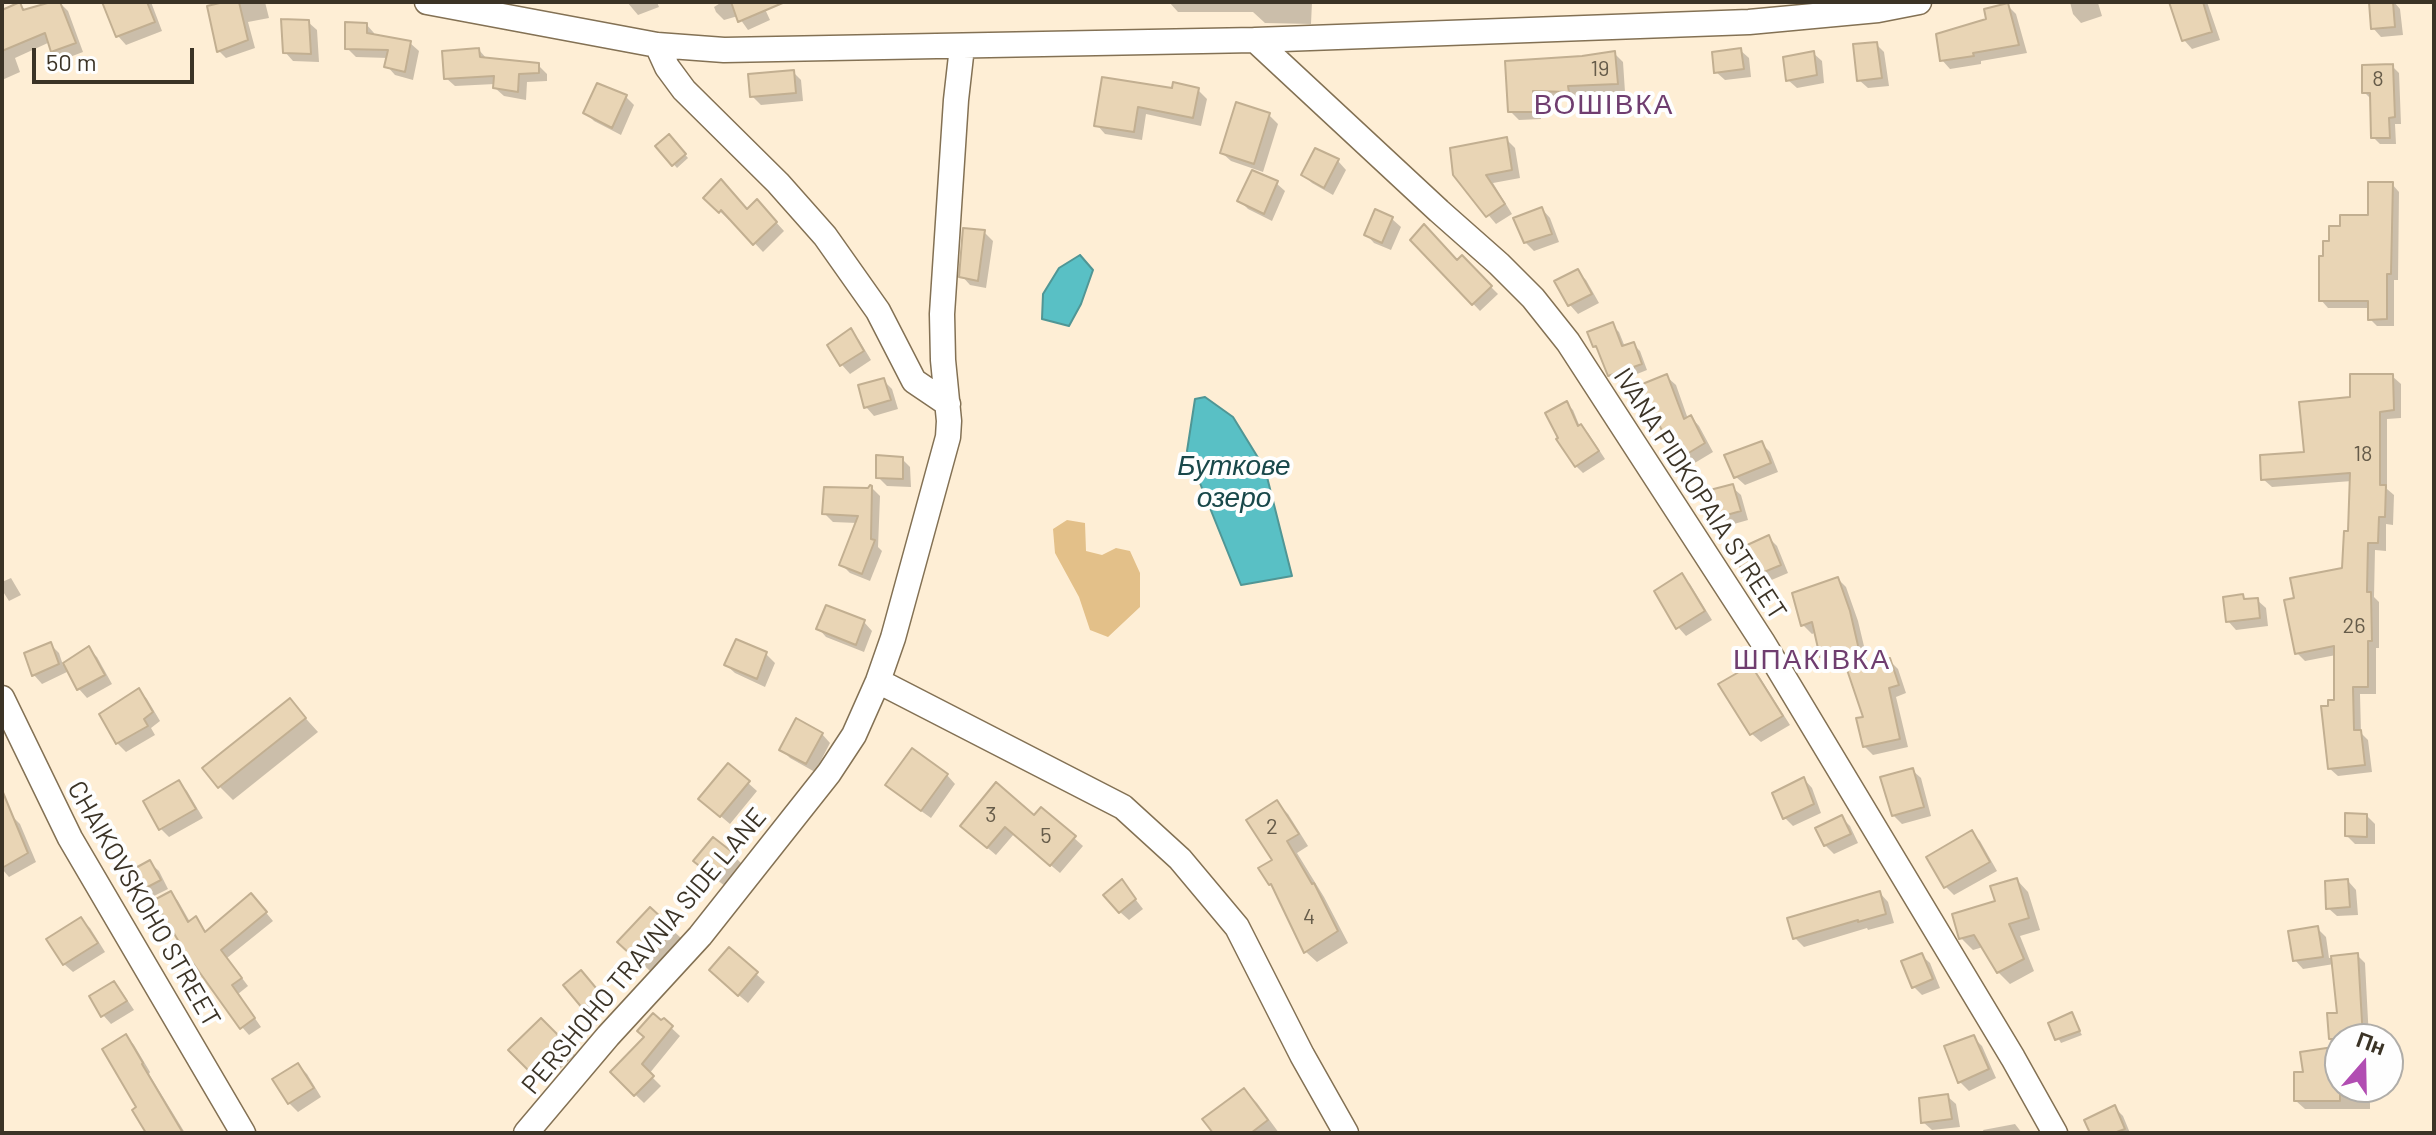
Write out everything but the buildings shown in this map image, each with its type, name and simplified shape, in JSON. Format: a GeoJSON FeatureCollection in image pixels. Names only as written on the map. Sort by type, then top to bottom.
{"type":"FeatureCollection","features":[{"type":"Feature","properties":{"kind":"street"},"geometry":{"type":"LineString","coordinates":[[427,2],[657,45],[724,50],[1255,40],[1749,22],[1878,10],[1919,2]]}},
{"type":"Feature","properties":{"kind":"street","name":"IVANA PIDKOPAIA STREET"},"geometry":{"type":"LineString","coordinates":[[1255,40],[1499,264],[1533,298],[1563,335],[1762,641],[2055,1133]]}},
{"type":"Feature","properties":{"kind":"street"},"geometry":{"type":"LineString","coordinates":[[657,45],[667,67],[684,90],[778,183],[825,236],[878,311],[914,381],[948,404]]}},
{"type":"Feature","properties":{"kind":"street","name":"PERSHOHO TRAVNIA SIDE LANE"},"geometry":{"type":"LineString","coordinates":[[526,1133],[608,1036],[700,936],[829,773],[854,735],[878,681],[893,638],[948,437],[942,314],[962,47]]}},
{"type":"Feature","properties":{"kind":"street"},"geometry":{"type":"LineString","coordinates":[[878,681],[1123,807],[1180,859],[1237,927],[1302,1055],[1346,1133]]}},
{"type":"Feature","properties":{"kind":"street","name":"CHAIKOVSKOHO STREET"},"geometry":{"type":"LineString","coordinates":[[2,698],[70,838],[243,1133]]}},
{"type":"Feature","properties":{"kind":"shaded area","name":"Буткове озеро"},"geometry":{"type":"Polygon","coordinates":[[[1067,520],[1085,523],[1086,551],[1102,555],[1116,548],[1130,551],[1140,573],[1140,607],[1108,637],[1090,630],[1079,597],[1055,553],[1053,529],[1067,520]]]}},
{"type":"Feature","properties":{"kind":"water"},"geometry":{"type":"Polygon","coordinates":[[[1080,255],[1093,270],[1069,326],[1042,319],[1043,294],[1059,268],[1080,255]]]}},
{"type":"Feature","properties":{"kind":"water","name":"Буткове озеро"},"geometry":{"type":"Polygon","coordinates":[[[1205,397],[1233,417],[1265,469],[1292,576],[1241,585],[1187,451],[1195,399],[1205,397]]]}},
{"type":"Feature","properties":{"kind":"district","name":"ВОШІВКА"},"geometry":{"type":"Point","coordinates":[1604,105]}},
{"type":"Feature","properties":{"kind":"district","name":"ШПАКІВКА"},"geometry":{"type":"Point","coordinates":[1812,660]}}]}
